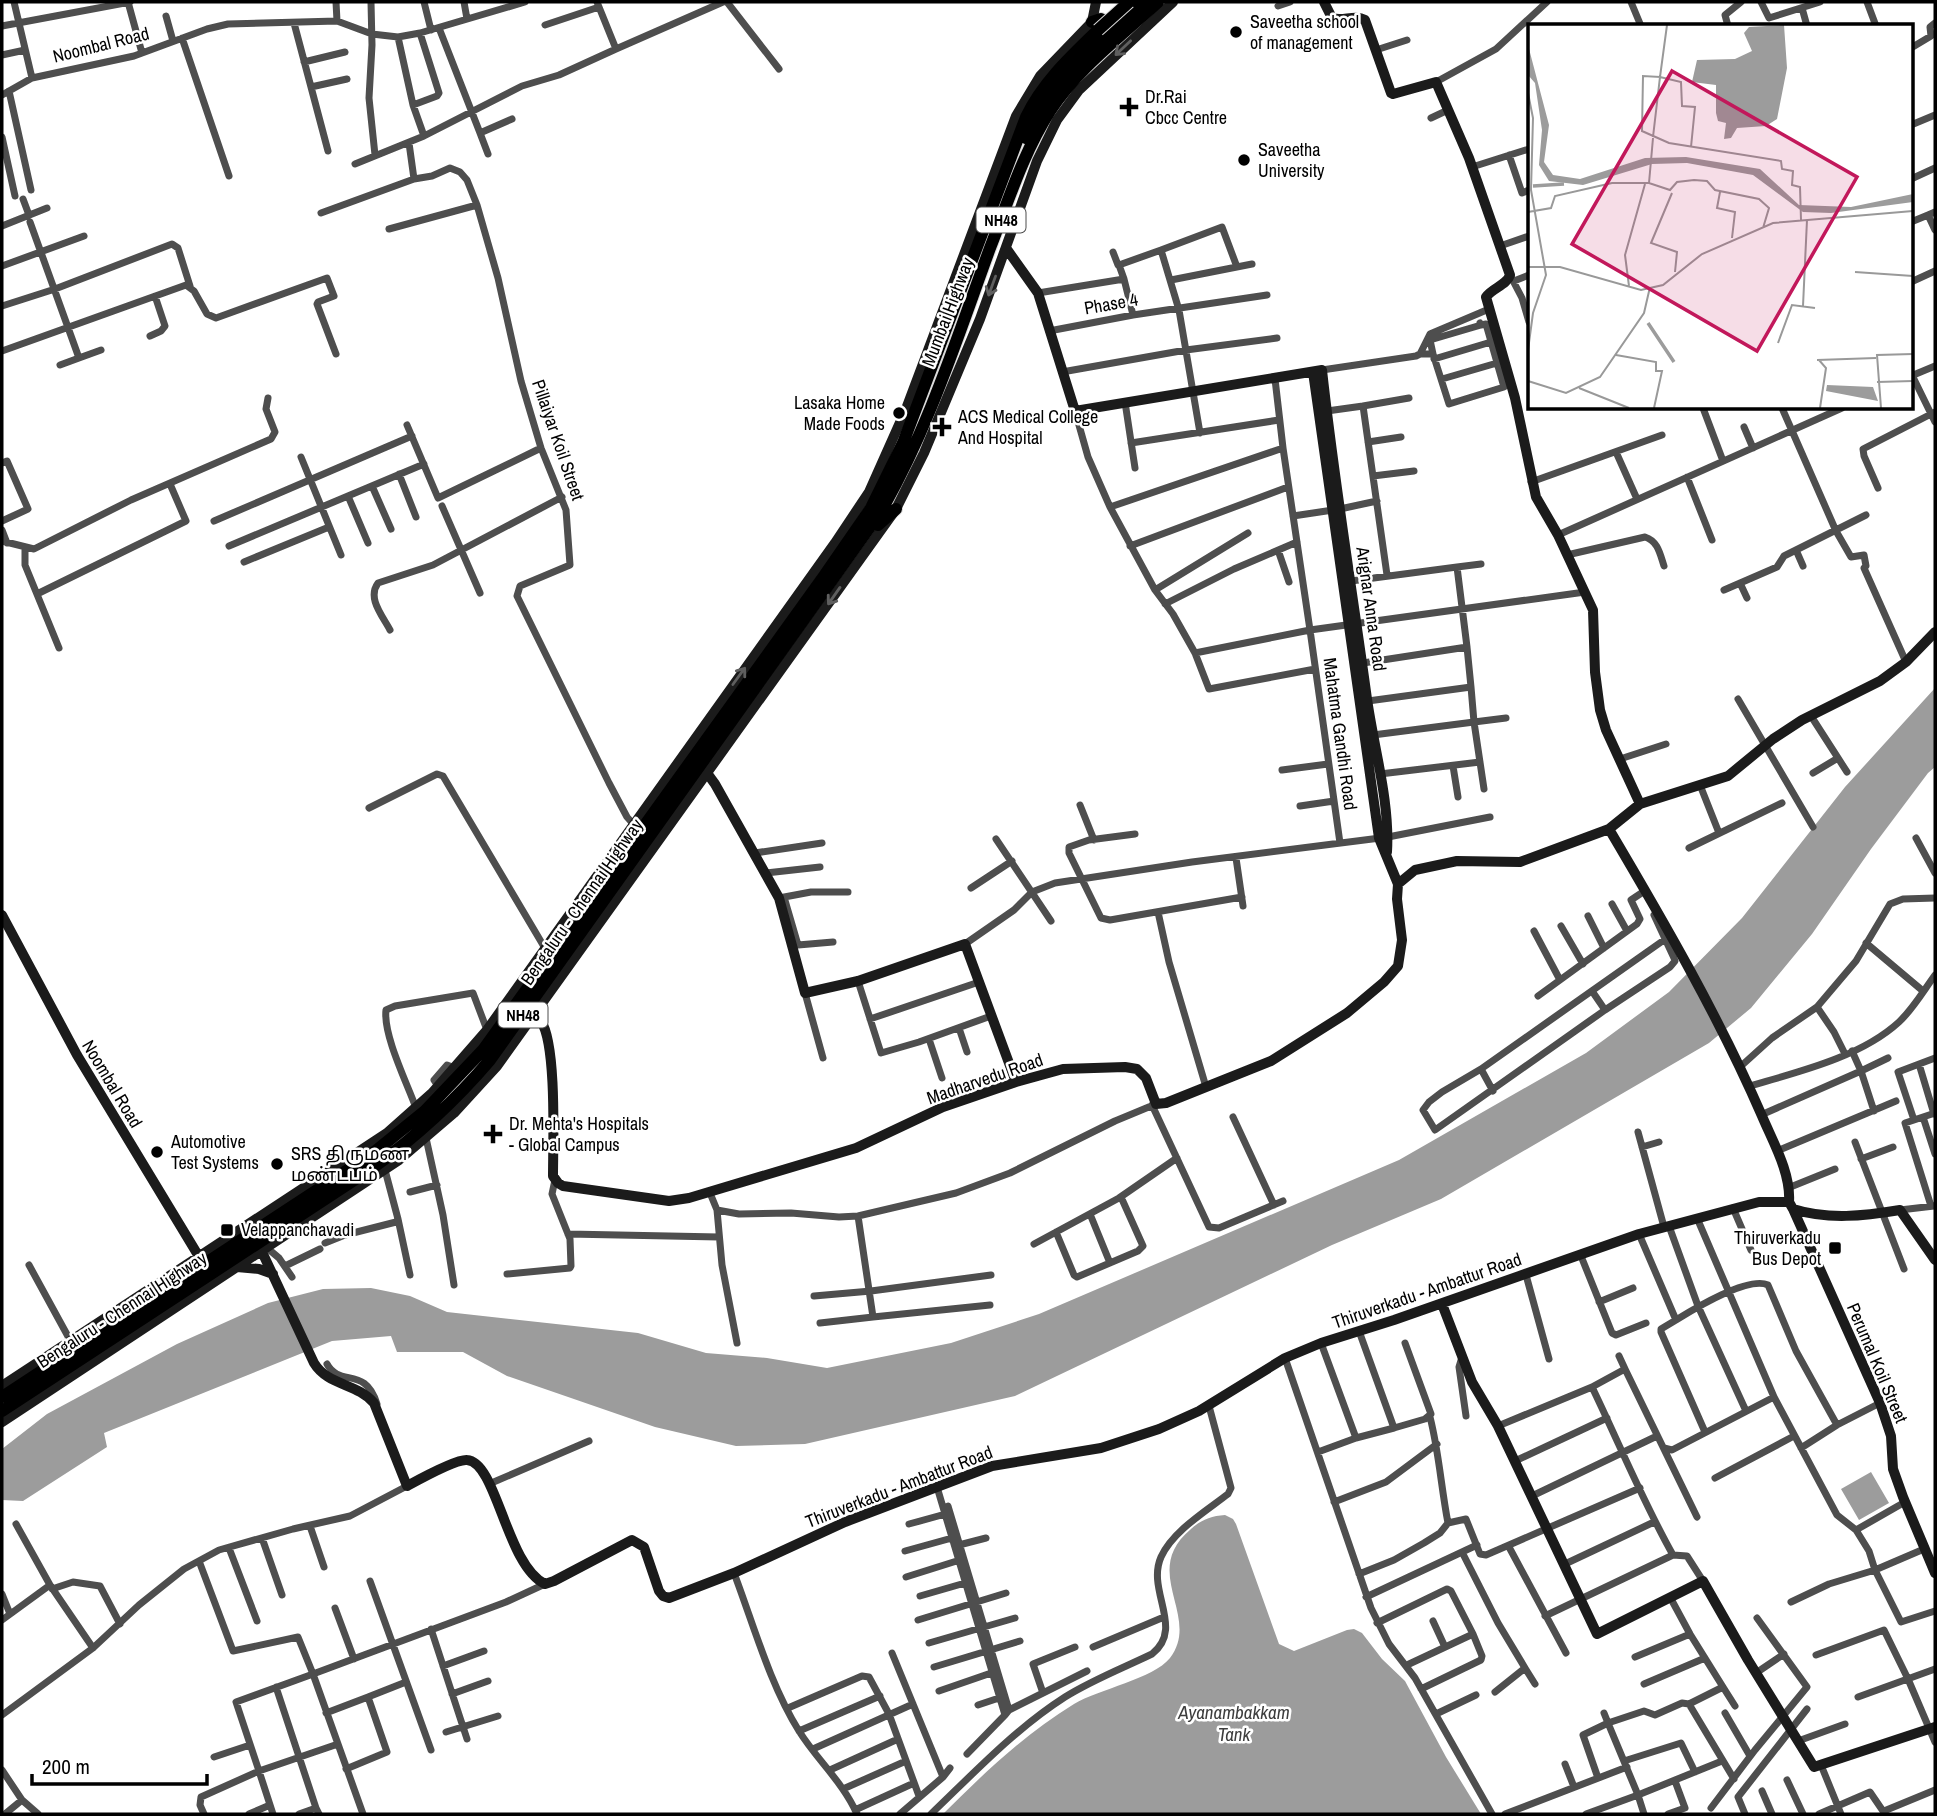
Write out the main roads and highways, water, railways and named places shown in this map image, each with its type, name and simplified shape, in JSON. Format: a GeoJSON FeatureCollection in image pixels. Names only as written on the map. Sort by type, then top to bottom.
{"type":"FeatureCollection","features":[{"type":"Feature","properties":{"kind":"highway","name":"NH48"},"geometry":{"type":"LineString","coordinates":[[896,471],[903,443],[1026,117],[1051,76],[1129,2]]}},
{"type":"Feature","properties":{"kind":"highway"},"geometry":{"type":"LineString","coordinates":[[999,225],[1021,151],[1043,104],[1099,29],[1143,2]]}},
{"type":"Feature","properties":{"kind":"highway","name":"Mumbai Highway"},"geometry":{"type":"LineString","coordinates":[[896,471],[918,440],[1023,164],[1050,111],[1079,75],[1158,2]]}},
{"type":"Feature","properties":{"kind":"highway"},"geometry":{"type":"LineString","coordinates":[[906,409],[911,424]]}},
{"type":"Feature","properties":{"kind":"highway"},"geometry":{"type":"LineString","coordinates":[[873,484],[903,443]]}},
{"type":"Feature","properties":{"kind":"highway","name":"Bengaluru - Chennai Highway"},"geometry":{"type":"LineString","coordinates":[[2,1411],[258,1239],[411,1124],[465,1071],[524,1004],[835,577],[880,513],[896,471]]}},
{"type":"Feature","properties":{"kind":"highway","name":"Bengaluru - Chennai Highway"},"geometry":{"type":"LineString","coordinates":[[524,1004],[548,952],[636,827],[852,536],[896,471]]}},
{"type":"Feature","properties":{"kind":"highway"},"geometry":{"type":"LineString","coordinates":[[835,577],[845,568],[881,520],[896,509]]}},
{"type":"Feature","properties":{"kind":"highway","name":"Bengaluru - Chennai Highway"},"geometry":{"type":"LineString","coordinates":[[2,1397],[201,1261],[258,1239]]}},
{"type":"Feature","properties":{"kind":"water"},"geometry":{"type":"Polygon","coordinates":[[[1935,688],[1935,767],[1871,849],[1812,934],[1751,1008],[1709,1043],[1441,1199],[1332,1245],[1015,1396],[805,1444],[736,1446],[655,1427],[507,1376],[463,1352],[397,1352],[391,1336],[332,1341],[104,1433],[107,1447],[23,1501],[2,1500],[2,1449],[47,1414],[177,1344],[268,1303],[323,1289],[371,1288],[410,1296],[447,1312],[638,1333],[706,1353],[767,1358],[827,1368],[951,1343],[1039,1314],[1399,1160],[1586,1053],[1669,992],[1742,918],[1845,787],[1935,688]]]}},
{"type":"Feature","properties":{"kind":"water"},"geometry":{"type":"Polygon","coordinates":[[[1871,1472],[1889,1503],[1859,1520],[1841,1489],[1871,1472]]]}},
{"type":"Feature","properties":{"kind":"water","name":"Ayanambakkam Tank"},"geometry":{"type":"Polygon","coordinates":[[[1225,1515],[1236,1524],[1279,1644],[1294,1651],[1347,1630],[1354,1629],[1362,1633],[1382,1659],[1405,1681],[1446,1757],[1481,1814],[943,1814],[1005,1755],[1038,1728],[1074,1704],[1139,1678],[1170,1658],[1178,1642],[1179,1626],[1170,1578],[1170,1561],[1176,1545],[1199,1523],[1211,1517],[1225,1515]]]}},
{"type":"Feature","properties":{"kind":"place","name":"Saveetha school of management"},"geometry":{"type":"Point","coordinates":[1236,32]}},
{"type":"Feature","properties":{"kind":"place","name":"Dr.Rai Cbcc Centre"},"geometry":{"type":"Point","coordinates":[1129,107]}},
{"type":"Feature","properties":{"kind":"place","name":"Saveetha University"},"geometry":{"type":"Point","coordinates":[1244,160]}},
{"type":"Feature","properties":{"kind":"place","name":"Lasaka Home Made Foods"},"geometry":{"type":"Point","coordinates":[899,413]}},
{"type":"Feature","properties":{"kind":"place","name":"ACS Medical College And Hospital"},"geometry":{"type":"Point","coordinates":[942,427]}},
{"type":"Feature","properties":{"kind":"place","name":"Dr. Mehta's Hospitals - Global Campus"},"geometry":{"type":"Point","coordinates":[493,1134]}},
{"type":"Feature","properties":{"kind":"place","name":"Automotive Test Systems"},"geometry":{"type":"Point","coordinates":[157,1152]}},
{"type":"Feature","properties":{"kind":"place","name":"SRS திருமண மண்டபம்"},"geometry":{"type":"Point","coordinates":[277,1164]}},
{"type":"Feature","properties":{"kind":"place","name":"Velappanchavadi"},"geometry":{"type":"Point","coordinates":[227,1230]}},
{"type":"Feature","properties":{"kind":"place","name":"Thiruverkadu Bus Depot"},"geometry":{"type":"Point","coordinates":[1835,1248]}}]}
